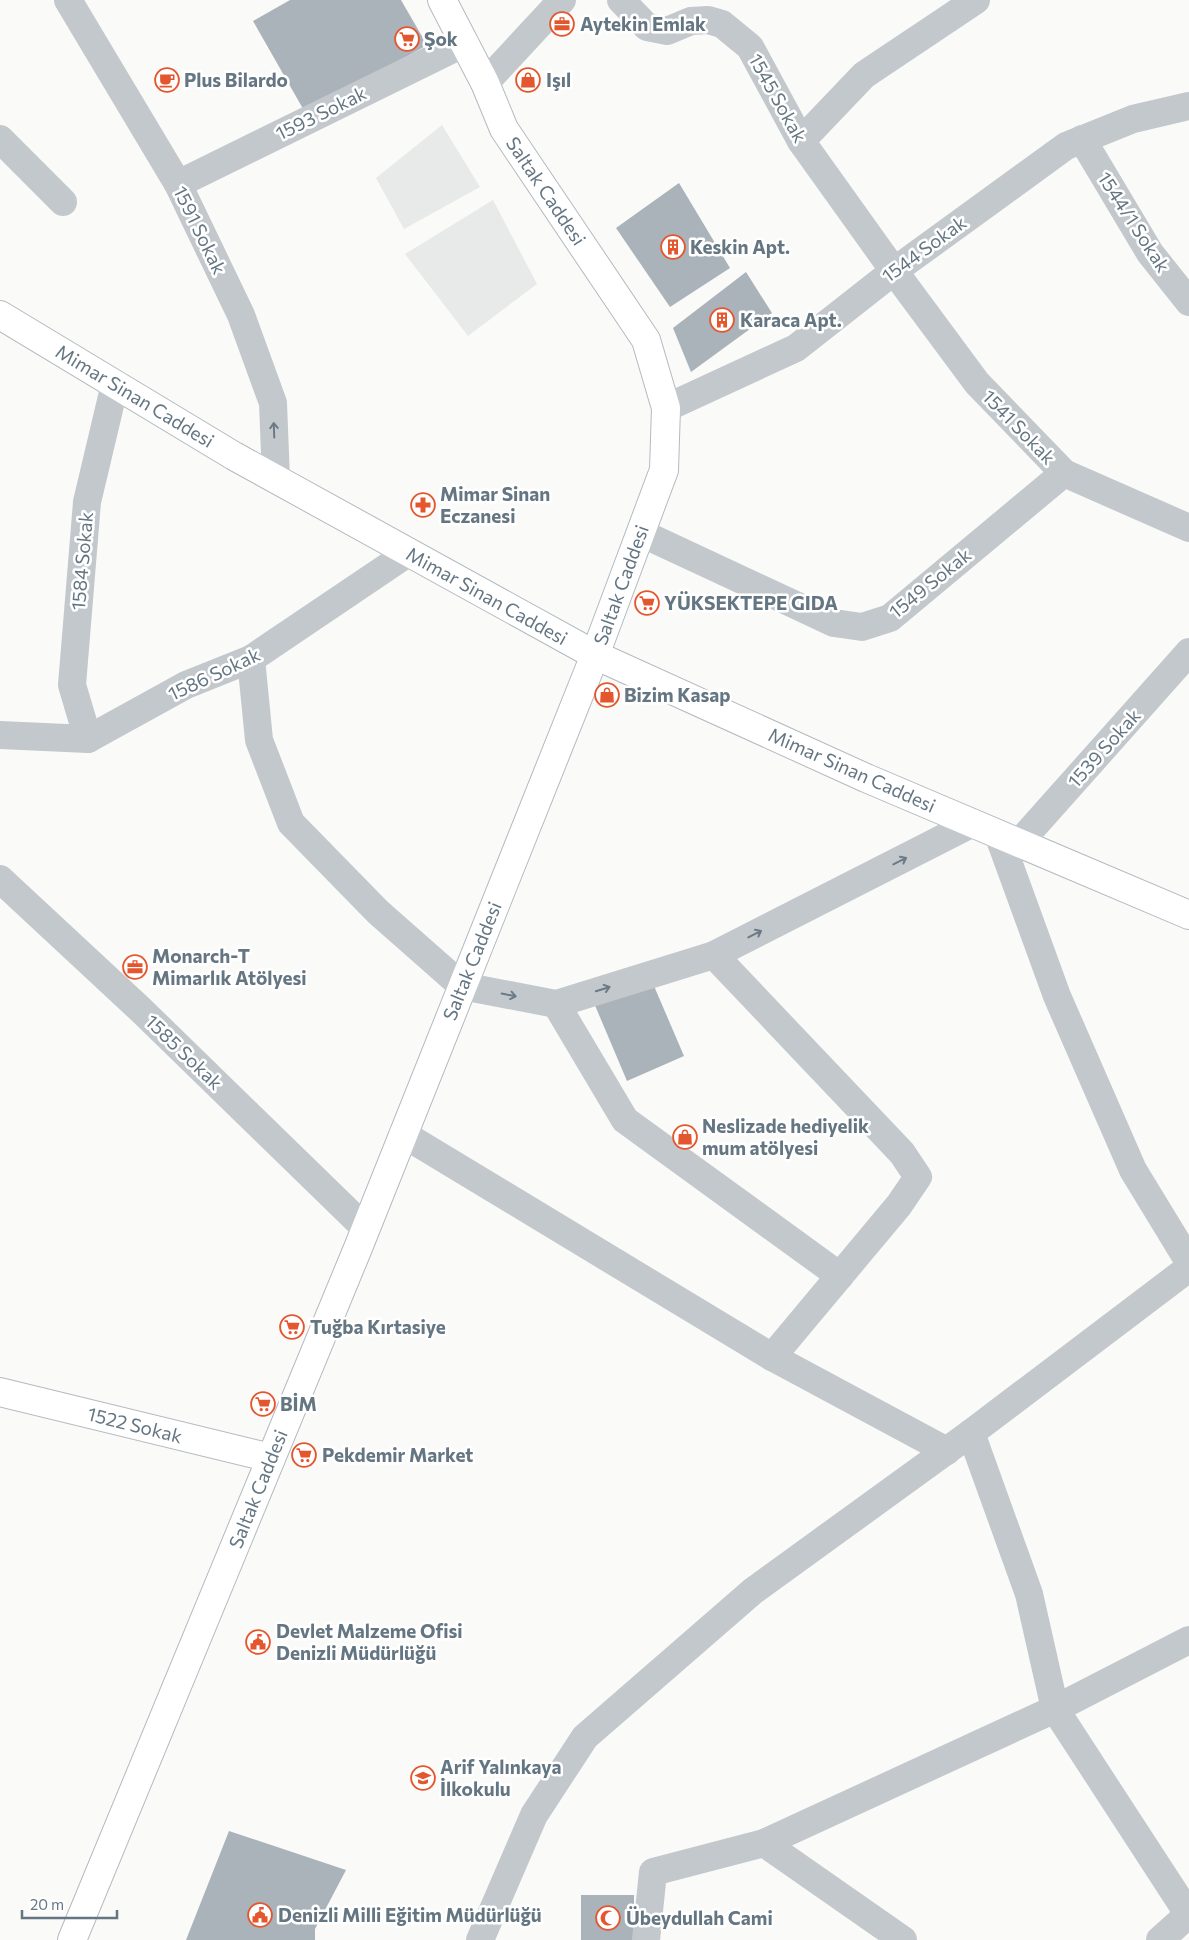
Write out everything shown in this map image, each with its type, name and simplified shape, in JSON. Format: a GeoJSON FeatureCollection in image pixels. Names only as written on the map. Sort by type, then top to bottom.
{"type":"FeatureCollection","features":[{"type":"Feature","properties":{"kind":"main road","name":"Saltak Caddesi"},"geometry":{"type":"LineString","coordinates":[[72,1940],[403,1134],[595,655],[664,470],[666,408],[646,340],[504,128],[485,84],[442,0]]}},
{"type":"Feature","properties":{"kind":"main road","name":"Mimar Sinan Caddesi"},"geometry":{"type":"LineString","coordinates":[[0,315],[276,479],[595,655],[858,774],[1189,915]]}},
{"type":"Feature","properties":{"kind":"main road","name":"1522 Sokak"},"geometry":{"type":"LineString","coordinates":[[0,1392],[271,1458]]}},
{"type":"Feature","properties":{"kind":"street","name":"1591 Sokak"},"geometry":{"type":"LineString","coordinates":[[68,0],[178,184],[241,315],[273,403],[276,479]]}},
{"type":"Feature","properties":{"kind":"street"},"geometry":{"type":"LineString","coordinates":[[485,84],[562,0]]}},
{"type":"Feature","properties":{"kind":"street","name":"1545 Sokak"},"geometry":{"type":"LineString","coordinates":[[620,0],[647,27],[667,30],[691,21],[708,20],[722,24],[750,47],[801,141],[894,271]]}},
{"type":"Feature","properties":{"kind":"street"},"geometry":{"type":"LineString","coordinates":[[801,141],[864,75],[965,3]]}},
{"type":"Feature","properties":{"kind":"street","name":"1593 Sokak"},"geometry":{"type":"LineString","coordinates":[[178,184],[465,43]]}},
{"type":"Feature","properties":{"kind":"street","name":"1544 Sokak"},"geometry":{"type":"LineString","coordinates":[[666,408],[796,348],[894,271],[1066,146],[1133,119],[1189,106]]}},
{"type":"Feature","properties":{"kind":"street"},"geometry":{"type":"LineString","coordinates":[[0,139],[64,202]]}},
{"type":"Feature","properties":{"kind":"street","name":"1544/1 Sokak"},"geometry":{"type":"LineString","coordinates":[[1082,140],[1150,254],[1189,302]]}},
{"type":"Feature","properties":{"kind":"street","name":"1541 Sokak"},"geometry":{"type":"LineString","coordinates":[[894,271],[977,383],[1064,473],[1189,528]]}},
{"type":"Feature","properties":{"kind":"street","name":"1584 Sokak"},"geometry":{"type":"LineString","coordinates":[[88,739],[72,685],[87,502],[115,384]]}},
{"type":"Feature","properties":{"kind":"street","name":"1549 Sokak"},"geometry":{"type":"LineString","coordinates":[[641,533],[834,623],[862,627],[890,618],[1064,473]]}},
{"type":"Feature","properties":{"kind":"street","name":"1586 Sokak"},"geometry":{"type":"LineString","coordinates":[[88,739],[186,685],[251,659],[408,553]]}},
{"type":"Feature","properties":{"kind":"street"},"geometry":{"type":"LineString","coordinates":[[251,659],[259,740],[290,822],[378,912],[462,986],[556,1004],[714,955],[973,824]]}},
{"type":"Feature","properties":{"kind":"street","name":"1539 Sokak"},"geometry":{"type":"LineString","coordinates":[[1008,839],[1187,659]]}},
{"type":"Feature","properties":{"kind":"street"},"geometry":{"type":"LineString","coordinates":[[0,735],[88,739]]}},
{"type":"Feature","properties":{"kind":"street"},"geometry":{"type":"LineString","coordinates":[[1008,839],[1057,996],[1133,1170],[1189,1262]]}},
{"type":"Feature","properties":{"kind":"street","name":"1585 Sokak"},"geometry":{"type":"LineString","coordinates":[[0,880],[141,1010],[365,1228]]}},
{"type":"Feature","properties":{"kind":"street"},"geometry":{"type":"LineString","coordinates":[[714,955],[902,1153],[918,1177],[899,1205],[772,1357]]}},
{"type":"Feature","properties":{"kind":"street"},"geometry":{"type":"LineString","coordinates":[[556,1004],[625,1120],[840,1276]]}},
{"type":"Feature","properties":{"kind":"street"},"geometry":{"type":"LineString","coordinates":[[403,1134],[772,1357],[947,1451]]}},
{"type":"Feature","properties":{"kind":"street"},"geometry":{"type":"LineString","coordinates":[[480,1940],[534,1815],[584,1737],[753,1591],[947,1451],[1189,1268]]}},
{"type":"Feature","properties":{"kind":"street"},"geometry":{"type":"LineString","coordinates":[[971,1433],[1029,1594],[1055,1709],[1189,1915],[1160,1940]]}},
{"type":"Feature","properties":{"kind":"street"},"geometry":{"type":"LineString","coordinates":[[646,1940],[653,1872],[764,1844],[1055,1709],[1189,1640]]}},
{"type":"Feature","properties":{"kind":"street"},"geometry":{"type":"LineString","coordinates":[[764,1844],[903,1940]]}},
{"type":"Feature","properties":{"kind":"shaded area"},"geometry":{"type":"Polygon","coordinates":[[[442,125],[480,187],[404,229],[376,178],[442,125]]]}},
{"type":"Feature","properties":{"kind":"shaded area"},"geometry":{"type":"Polygon","coordinates":[[[493,200],[537,284],[468,336],[405,254],[493,200]]]}},
{"type":"Feature","properties":{"kind":"building"},"geometry":{"type":"Polygon","coordinates":[[[290,0],[401,0],[427,45],[306,114],[253,21],[290,0]]]}},
{"type":"Feature","properties":{"kind":"building","name":"Keskin Apt."},"geometry":{"type":"Polygon","coordinates":[[[679,183],[730,268],[670,307],[616,228],[679,183]]]}},
{"type":"Feature","properties":{"kind":"building","name":"Karaca Apt."},"geometry":{"type":"Polygon","coordinates":[[[746,272],[772,313],[691,372],[673,328],[746,272]]]}},
{"type":"Feature","properties":{"kind":"building"},"geometry":{"type":"Polygon","coordinates":[[[651,979],[684,1056],[627,1081],[594,1003],[651,979]]]}},
{"type":"Feature","properties":{"kind":"building"},"geometry":{"type":"Polygon","coordinates":[[[229,1831],[346,1870],[315,1929],[315,1940],[186,1940],[229,1831]]]}},
{"type":"Feature","properties":{"kind":"building","name":"Übeydullah Cami"},"geometry":{"type":"Polygon","coordinates":[[[581,1895],[634,1895],[634,1940],[581,1940],[581,1895]]]}},
{"type":"Feature","properties":{"kind":"place","name":"Aytekin Emlak"},"geometry":{"type":"Point","coordinates":[562,24]}},
{"type":"Feature","properties":{"kind":"place","name":"Şok"},"geometry":{"type":"Point","coordinates":[407,39]}},
{"type":"Feature","properties":{"kind":"place","name":"Plus Bilardo"},"geometry":{"type":"Point","coordinates":[167,80]}},
{"type":"Feature","properties":{"kind":"place","name":"Işıl"},"geometry":{"type":"Point","coordinates":[528,80]}},
{"type":"Feature","properties":{"kind":"place","name":"Keskin Apt."},"geometry":{"type":"Point","coordinates":[673,247]}},
{"type":"Feature","properties":{"kind":"place","name":"Karaca Apt."},"geometry":{"type":"Point","coordinates":[722,320]}},
{"type":"Feature","properties":{"kind":"place","name":"Mimar Sinan Eczanesi"},"geometry":{"type":"Point","coordinates":[423,505]}},
{"type":"Feature","properties":{"kind":"place","name":"YÜKSEKTEPE GIDA"},"geometry":{"type":"Point","coordinates":[647,603]}},
{"type":"Feature","properties":{"kind":"place","name":"Bizim Kasap"},"geometry":{"type":"Point","coordinates":[607,695]}},
{"type":"Feature","properties":{"kind":"place","name":"Monarch-T Mimarlık Atölyesi"},"geometry":{"type":"Point","coordinates":[135,967]}},
{"type":"Feature","properties":{"kind":"place","name":"Neslizade hediyelik mum atölyesi"},"geometry":{"type":"Point","coordinates":[685,1137]}},
{"type":"Feature","properties":{"kind":"place","name":"Tuğba Kırtasiye"},"geometry":{"type":"Point","coordinates":[292,1327]}},
{"type":"Feature","properties":{"kind":"place","name":"BİM"},"geometry":{"type":"Point","coordinates":[263,1404]}},
{"type":"Feature","properties":{"kind":"place","name":"Pekdemir Market"},"geometry":{"type":"Point","coordinates":[304,1455]}},
{"type":"Feature","properties":{"kind":"place","name":"Devlet Malzeme Ofisi Denizli Müdürlüğü"},"geometry":{"type":"Point","coordinates":[258,1642]}},
{"type":"Feature","properties":{"kind":"place","name":"Arif Yalınkaya İlkokulu"},"geometry":{"type":"Point","coordinates":[423,1778]}},
{"type":"Feature","properties":{"kind":"place","name":"Denizli Milli Eğitim Müdürlüğü"},"geometry":{"type":"Point","coordinates":[260,1915]}},
{"type":"Feature","properties":{"kind":"place","name":"Übeydullah Cami"},"geometry":{"type":"Point","coordinates":[608,1918]}}]}
